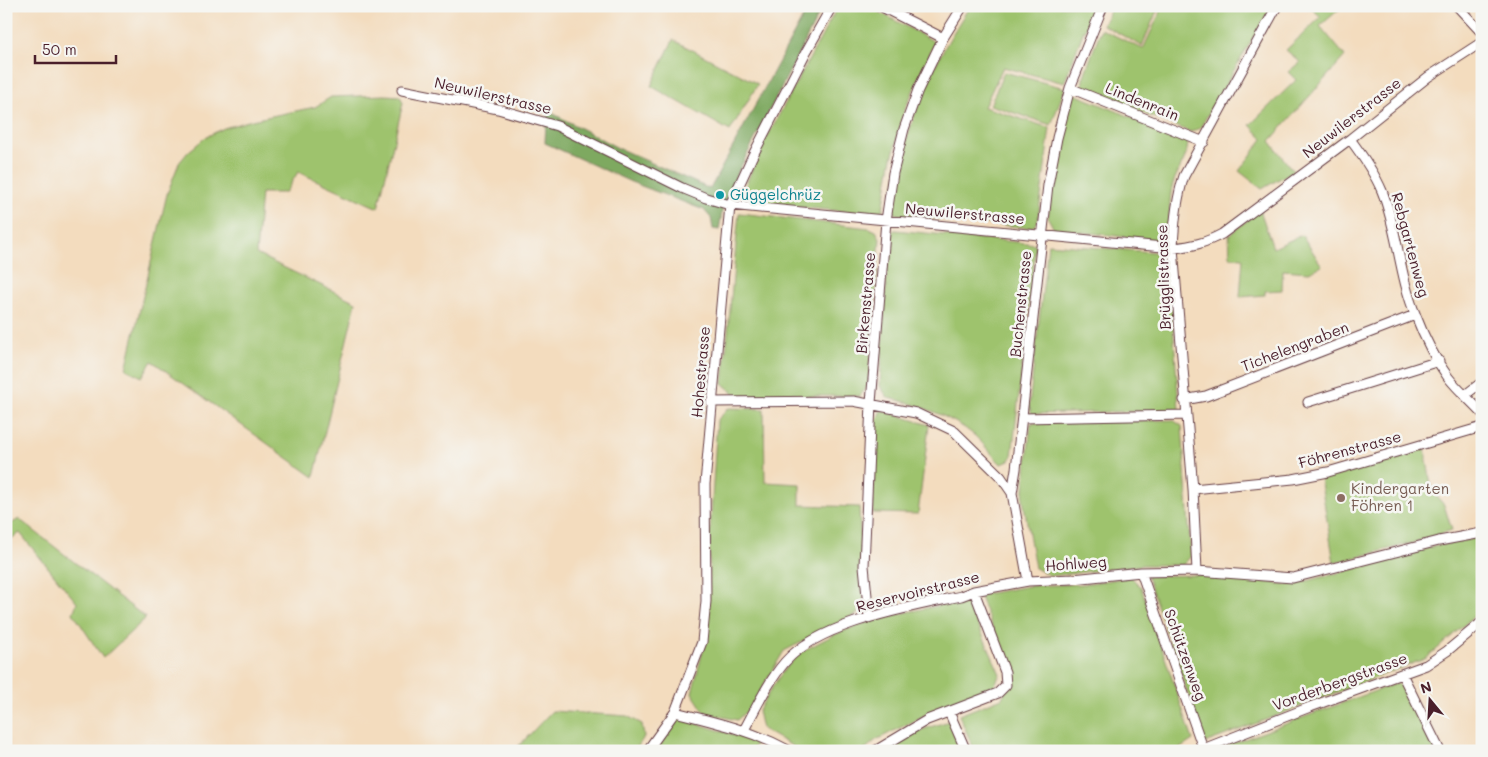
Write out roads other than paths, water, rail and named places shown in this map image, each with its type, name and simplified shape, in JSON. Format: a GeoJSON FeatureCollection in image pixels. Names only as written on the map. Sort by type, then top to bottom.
{"type":"FeatureCollection","features":[{"type":"Feature","properties":{"kind":"street","name":"Hohestrasse"},"geometry":{"type":"LineString","coordinates":[[647,751],[675,712],[702,642],[706,601],[705,484],[730,205],[752,157],[832,6]]}},
{"type":"Feature","properties":{"kind":"street"},"geometry":{"type":"LineString","coordinates":[[880,6],[943,38]]}},
{"type":"Feature","properties":{"kind":"street","name":"Birkenstrasse"},"geometry":{"type":"LineString","coordinates":[[870,616],[864,566],[871,403],[886,220],[893,173],[904,129],[918,90],[943,38],[962,6]]}},
{"type":"Feature","properties":{"kind":"street","name":"Buchenstrasse"},"geometry":{"type":"LineString","coordinates":[[1012,493],[1050,176],[1070,88],[1104,6]]}},
{"type":"Feature","properties":{"kind":"street","name":"Brügglistrasse"},"geometry":{"type":"LineString","coordinates":[[1197,570],[1173,248],[1175,212],[1178,193],[1184,176],[1277,6]]}},
{"type":"Feature","properties":{"kind":"street"},"geometry":{"type":"LineString","coordinates":[[1457,6],[1482,33]]}},
{"type":"Feature","properties":{"kind":"street","name":"Neuwilerstrasse"},"geometry":{"type":"LineString","coordinates":[[402,90],[498,108],[557,126],[682,188],[730,205],[1173,248],[1193,246],[1222,234],[1350,139],[1428,76],[1482,42]]}},
{"type":"Feature","properties":{"kind":"street","name":"Lindenrain"},"geometry":{"type":"LineString","coordinates":[[1070,88],[1204,142]]}},
{"type":"Feature","properties":{"kind":"street","name":"Rebgartenweg"},"geometry":{"type":"LineString","coordinates":[[1350,139],[1368,163],[1382,190],[1406,286],[1416,316],[1431,348],[1448,377],[1482,413]]}},
{"type":"Feature","properties":{"kind":"street","name":"Tichelengraben"},"geometry":{"type":"LineString","coordinates":[[1184,400],[1206,396],[1416,316]]}},
{"type":"Feature","properties":{"kind":"street"},"geometry":{"type":"LineString","coordinates":[[1308,402],[1439,362]]}},
{"type":"Feature","properties":{"kind":"street"},"geometry":{"type":"LineString","coordinates":[[1465,396],[1482,382]]}},
{"type":"Feature","properties":{"kind":"street","name":"Hohlweg"},"geometry":{"type":"LineString","coordinates":[[711,402],[853,401],[871,403],[916,413],[954,431],[1001,477],[1012,493],[1028,581],[1073,579],[1141,572],[1197,570],[1293,578],[1439,541],[1482,533]]}},
{"type":"Feature","properties":{"kind":"street"},"geometry":{"type":"LineString","coordinates":[[1022,418],[1186,414]]}},
{"type":"Feature","properties":{"kind":"street","name":"Föhrenstrasse"},"geometry":{"type":"LineString","coordinates":[[1192,490],[1293,479],[1328,472],[1482,427]]}},
{"type":"Feature","properties":{"kind":"street","name":"Schützenweg"},"geometry":{"type":"LineString","coordinates":[[1141,572],[1200,749]]}},
{"type":"Feature","properties":{"kind":"street","name":"Reservoirstrasse"},"geometry":{"type":"LineString","coordinates":[[744,730],[767,686],[786,661],[811,641],[870,616],[961,596],[974,591],[1028,581]]}},
{"type":"Feature","properties":{"kind":"street"},"geometry":{"type":"LineString","coordinates":[[875,751],[927,720],[998,693],[1006,685],[1005,672],[974,591]]}},
{"type":"Feature","properties":{"kind":"street","name":"Vorderbergstrasse"},"geometry":{"type":"LineString","coordinates":[[1200,749],[1426,665],[1447,651],[1482,622]]}},
{"type":"Feature","properties":{"kind":"street"},"geometry":{"type":"LineString","coordinates":[[1402,674],[1440,751]]}},
{"type":"Feature","properties":{"kind":"street"},"geometry":{"type":"LineString","coordinates":[[675,712],[744,730],[772,741],[790,751]]}},
{"type":"Feature","properties":{"kind":"street"},"geometry":{"type":"LineString","coordinates":[[949,712],[966,751]]}},
{"type":"Feature","properties":{"kind":"place","name":"Güggelchrüz"},"geometry":{"type":"Point","coordinates":[720,195]}},
{"type":"Feature","properties":{"kind":"place","name":"Kindergarten Föhren 1"},"geometry":{"type":"Point","coordinates":[1341,498]}}]}
